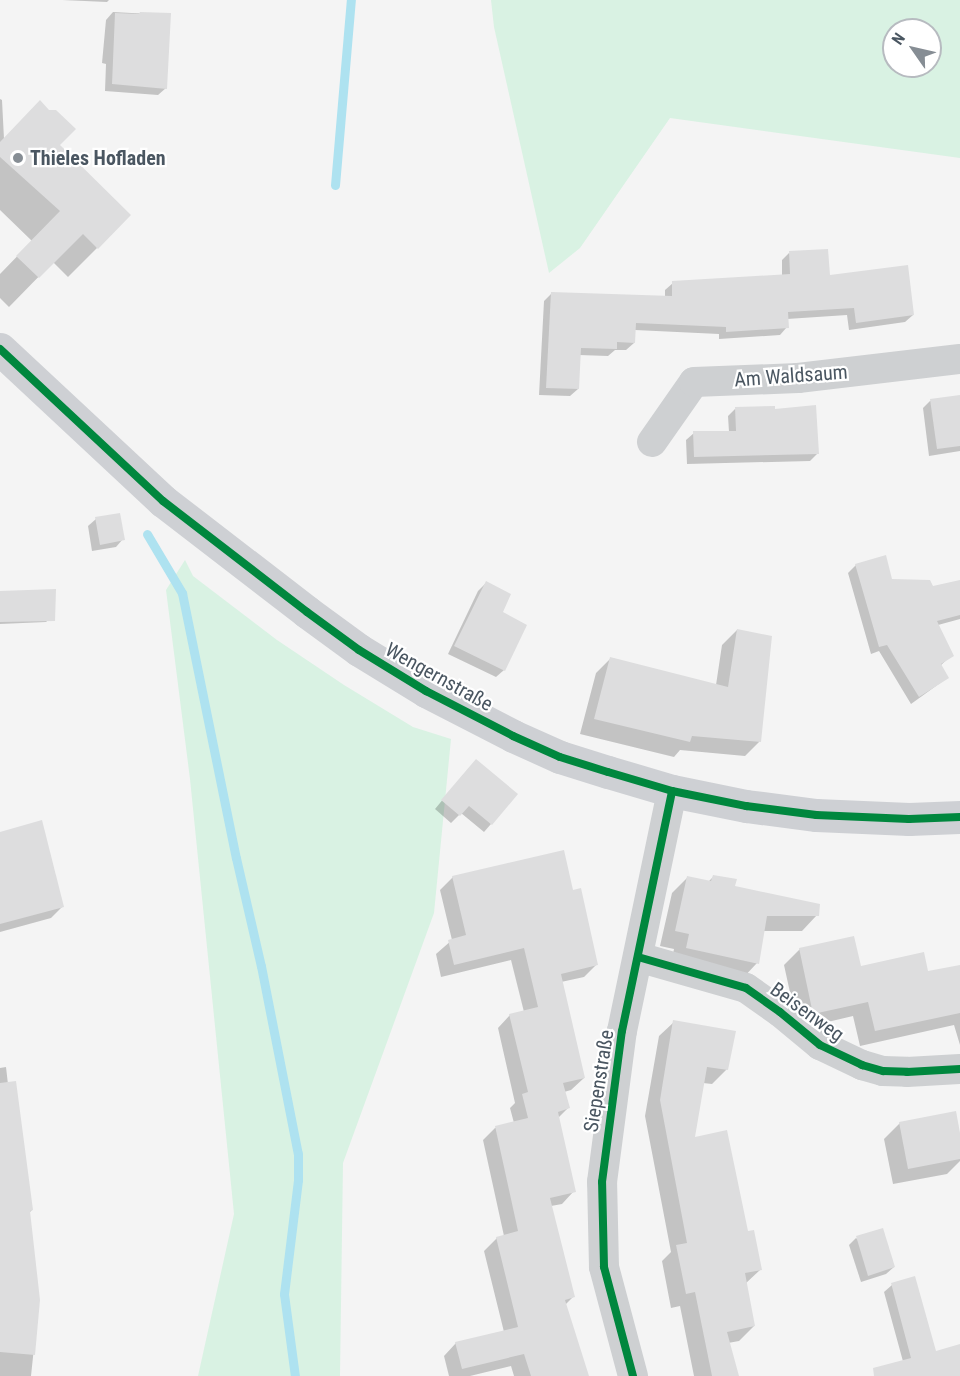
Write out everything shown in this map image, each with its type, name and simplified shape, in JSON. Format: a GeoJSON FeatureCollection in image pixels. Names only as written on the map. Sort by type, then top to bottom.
{"type":"FeatureCollection","features":[{"type":"Feature","properties":{"kind":"main road","name":"Wengernstraße"},"geometry":{"type":"LineString","coordinates":[[0,350],[163,501],[359,650],[426,691],[523,740],[560,757],[672,791],[746,806],[816,815],[909,819],[960,817]]}},
{"type":"Feature","properties":{"kind":"street","name":"Am Waldsaum"},"geometry":{"type":"LineString","coordinates":[[652,442],[694,382],[798,378],[960,359]]}},
{"type":"Feature","properties":{"kind":"street","name":"Siepenstraße"},"geometry":{"type":"LineString","coordinates":[[633,1376],[604,1267],[601,1212],[611,1100],[672,791]]}},
{"type":"Feature","properties":{"kind":"street","name":"Beisenweg"},"geometry":{"type":"LineString","coordinates":[[638,957],[746,988],[780,1011],[820,1045],[862,1065],[907,1072],[960,1069]]}},
{"type":"Feature","properties":{"kind":"green space"},"geometry":{"type":"Polygon","coordinates":[[[491,0],[960,0],[960,158],[670,118],[580,248],[549,273],[494,27],[491,0]]]}},
{"type":"Feature","properties":{"kind":"green space"},"geometry":{"type":"Polygon","coordinates":[[[185,560],[193,576],[277,640],[344,685],[413,727],[451,739],[434,913],[343,1163],[340,1376],[198,1376],[234,1214],[190,779],[166,590],[185,560]]]}},
{"type":"Feature","properties":{"kind":"building"},"geometry":{"type":"Polygon","coordinates":[[[140,12],[171,13],[167,89],[112,84],[115,13],[139,14],[140,12]]]}},
{"type":"Feature","properties":{"kind":"building"},"geometry":{"type":"Polygon","coordinates":[[[40,100],[49,110],[56,110],[76,129],[60,145],[131,215],[98,249],[83,234],[39,278],[16,256],[60,211],[0,157],[0,142],[40,100]]]}},
{"type":"Feature","properties":{"kind":"building"},"geometry":{"type":"Polygon","coordinates":[[[828,249],[830,275],[908,265],[914,315],[856,323],[854,308],[788,312],[789,328],[726,332],[726,327],[636,323],[635,343],[617,342],[617,349],[581,348],[579,389],[546,388],[551,292],[672,296],[672,281],[790,274],[789,251],[828,249]]]}},
{"type":"Feature","properties":{"kind":"building"},"geometry":{"type":"Polygon","coordinates":[[[960,395],[960,446],[937,449],[930,399],[960,395]]]}},
{"type":"Feature","properties":{"kind":"building"},"geometry":{"type":"Polygon","coordinates":[[[816,405],[819,454],[694,457],[693,431],[736,431],[735,407],[775,406],[775,409],[816,405]]]}},
{"type":"Feature","properties":{"kind":"building"},"geometry":{"type":"Polygon","coordinates":[[[120,513],[125,540],[100,545],[95,517],[120,513]]]}},
{"type":"Feature","properties":{"kind":"building"},"geometry":{"type":"Polygon","coordinates":[[[886,555],[892,579],[930,580],[933,586],[960,580],[960,615],[937,621],[954,656],[941,664],[949,678],[919,697],[887,645],[879,647],[855,564],[886,555]]]}},
{"type":"Feature","properties":{"kind":"building"},"geometry":{"type":"Polygon","coordinates":[[[486,581],[511,594],[503,612],[527,625],[505,671],[454,646],[486,581]]]}},
{"type":"Feature","properties":{"kind":"building"},"geometry":{"type":"Polygon","coordinates":[[[56,589],[55,621],[0,622],[0,591],[56,589]]]}},
{"type":"Feature","properties":{"kind":"building"},"geometry":{"type":"Polygon","coordinates":[[[737,629],[772,636],[761,742],[692,736],[690,742],[594,719],[610,657],[728,687],[737,629]]]}},
{"type":"Feature","properties":{"kind":"building"},"geometry":{"type":"Polygon","coordinates":[[[476,759],[518,794],[492,825],[469,806],[460,816],[441,800],[476,759]]]}},
{"type":"Feature","properties":{"kind":"building"},"geometry":{"type":"Polygon","coordinates":[[[42,820],[64,907],[0,924],[0,832],[42,820]]]}},
{"type":"Feature","properties":{"kind":"building"},"geometry":{"type":"Polygon","coordinates":[[[564,850],[573,890],[581,888],[598,965],[561,974],[585,1078],[563,1083],[570,1108],[558,1112],[576,1192],[550,1198],[575,1297],[565,1300],[589,1376],[531,1376],[524,1354],[462,1369],[455,1342],[518,1327],[496,1237],[518,1231],[495,1126],[528,1118],[522,1094],[528,1092],[509,1014],[538,1007],[524,948],[454,965],[448,940],[466,935],[452,876],[564,850]]]}},
{"type":"Feature","properties":{"kind":"building"},"geometry":{"type":"Polygon","coordinates":[[[713,875],[737,879],[735,886],[820,904],[819,916],[767,916],[759,964],[686,948],[689,934],[675,931],[687,876],[711,881],[713,875]]]}},
{"type":"Feature","properties":{"kind":"building"},"geometry":{"type":"Polygon","coordinates":[[[854,936],[861,966],[924,952],[928,971],[960,965],[960,1013],[875,1031],[868,1002],[813,1014],[799,948],[854,936]]]}},
{"type":"Feature","properties":{"kind":"building"},"geometry":{"type":"Polygon","coordinates":[[[673,1020],[736,1031],[728,1070],[707,1067],[695,1137],[727,1130],[748,1231],[754,1230],[762,1270],[745,1273],[755,1326],[727,1332],[739,1376],[712,1376],[695,1292],[686,1294],[676,1245],[687,1243],[660,1100],[673,1020]]]}},
{"type":"Feature","properties":{"kind":"building"},"geometry":{"type":"Polygon","coordinates":[[[16,1081],[33,1210],[30,1211],[40,1300],[35,1355],[0,1352],[0,1083],[16,1081]]]}},
{"type":"Feature","properties":{"kind":"building"},"geometry":{"type":"Polygon","coordinates":[[[956,1111],[960,1133],[960,1159],[908,1169],[899,1122],[956,1111]]]}},
{"type":"Feature","properties":{"kind":"building"},"geometry":{"type":"Polygon","coordinates":[[[883,1228],[895,1267],[868,1276],[856,1236],[883,1228]]]}},
{"type":"Feature","properties":{"kind":"building"},"geometry":{"type":"Polygon","coordinates":[[[915,1276],[936,1351],[960,1344],[960,1376],[874,1376],[873,1368],[911,1358],[891,1283],[915,1276]]]}},
{"type":"Feature","properties":{"kind":"waterway"},"geometry":{"type":"LineString","coordinates":[[335,185],[351,0]]}},
{"type":"Feature","properties":{"kind":"waterway"},"geometry":{"type":"LineString","coordinates":[[147,534],[182,593],[236,858],[261,966],[298,1154],[298,1180],[284,1294],[295,1376]]}},
{"type":"Feature","properties":{"kind":"cycle path"},"geometry":{"type":"LineString","coordinates":[[0,349],[163,501],[307,612],[359,650],[426,691],[513,736],[560,757],[608,772],[672,791],[746,806],[816,815],[909,819],[960,817]]}},
{"type":"Feature","properties":{"kind":"cycle path"},"geometry":{"type":"LineString","coordinates":[[633,1376],[604,1267],[602,1182],[622,1031],[672,791]]}},
{"type":"Feature","properties":{"kind":"cycle path"},"geometry":{"type":"LineString","coordinates":[[638,957],[746,988],[820,1045],[862,1065],[883,1071],[907,1072],[960,1069]]}},
{"type":"Feature","properties":{"kind":"place","name":"Thieles Hofladen"},"geometry":{"type":"Point","coordinates":[18,158]}}]}
